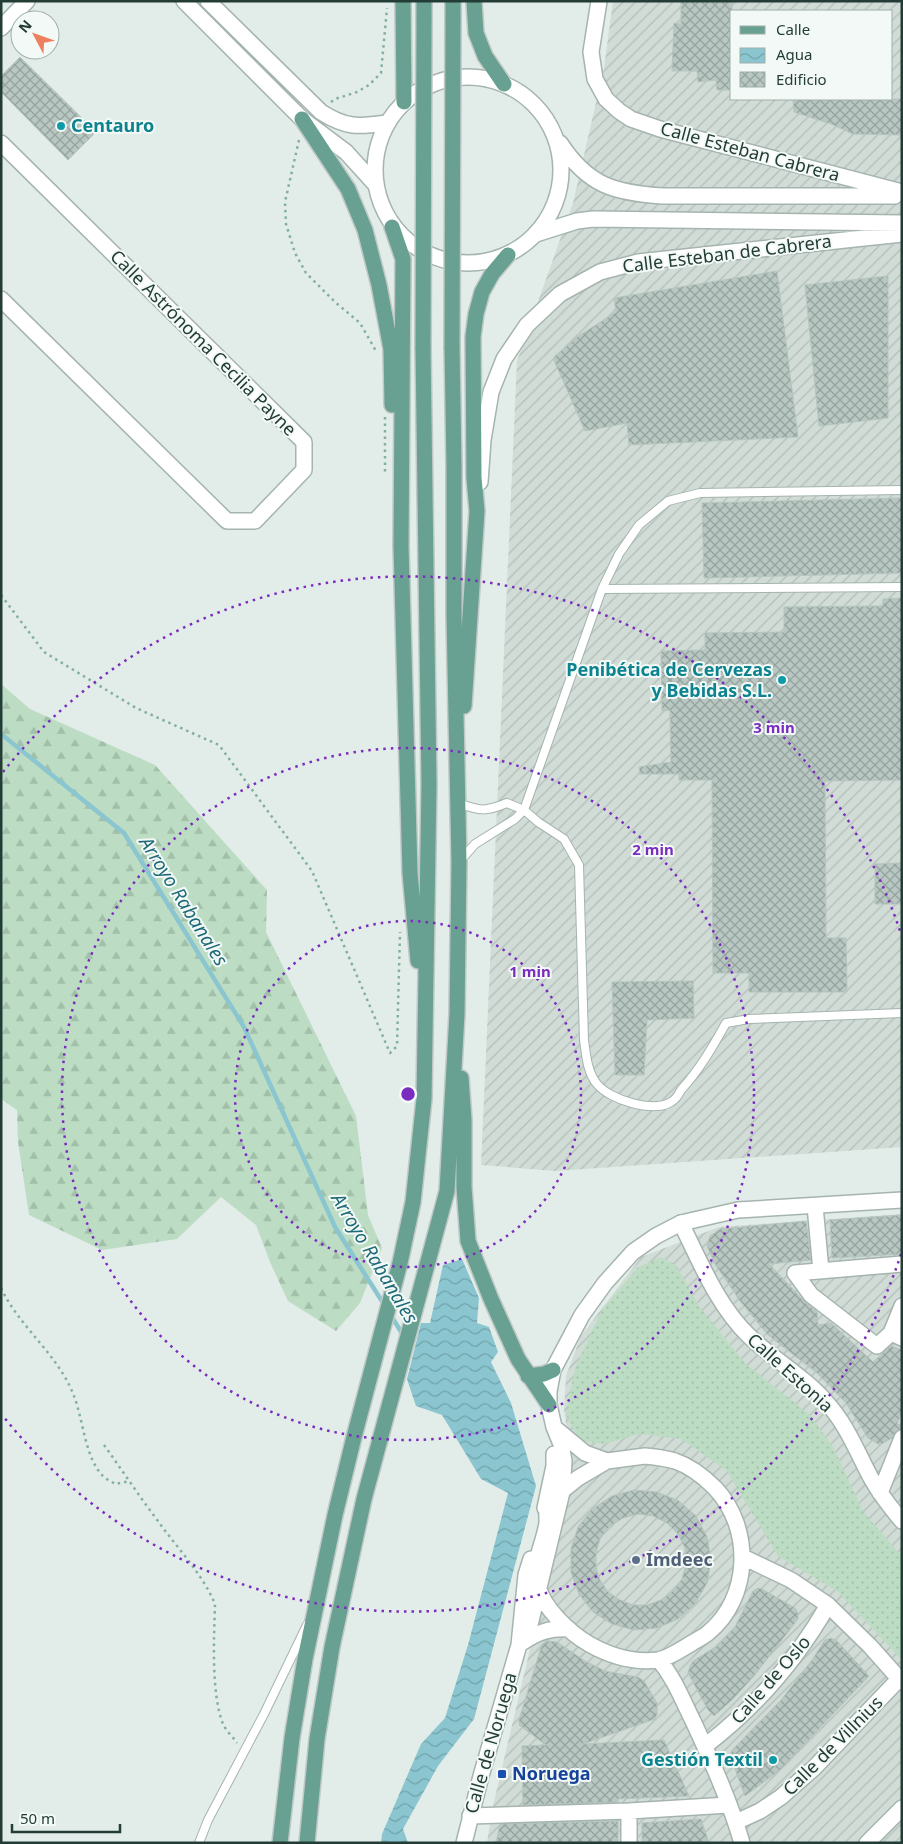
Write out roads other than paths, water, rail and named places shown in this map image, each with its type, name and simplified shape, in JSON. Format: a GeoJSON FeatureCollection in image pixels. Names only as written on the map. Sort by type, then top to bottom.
{"type":"FeatureCollection","features":[{"type":"Feature","properties":{"kind":"main road"},"geometry":{"type":"LineString","coordinates":[[402,1],[404,102]]}},
{"type":"Feature","properties":{"kind":"main road"},"geometry":{"type":"LineString","coordinates":[[280,1843],[292,1738],[305,1659],[352,1446],[382,1337],[413,1202],[424,1099],[429,784],[423,348],[424,1]]}},
{"type":"Feature","properties":{"kind":"main road"},"geometry":{"type":"LineString","coordinates":[[306,1843],[317,1739],[332,1647],[364,1500],[447,1191],[457,1014],[459,862],[454,616],[452,347],[453,1]]}},
{"type":"Feature","properties":{"kind":"main road"},"geometry":{"type":"LineString","coordinates":[[474,1],[476,33],[485,56],[504,84]]}},
{"type":"Feature","properties":{"kind":"main road"},"geometry":{"type":"LineString","coordinates":[[304,122],[348,189],[365,230],[380,285],[391,349],[394,482],[401,546]]}},
{"type":"Feature","properties":{"kind":"main road"},"geometry":{"type":"LineString","coordinates":[[392,227],[402,259],[401,546],[410,873],[418,960],[424,1099]]}},
{"type":"Feature","properties":{"kind":"main road"},"geometry":{"type":"LineString","coordinates":[[458,803],[478,511],[474,478],[474,337],[476,314],[482,292],[492,274],[508,255]]}},
{"type":"Feature","properties":{"kind":"main road"},"geometry":{"type":"LineString","coordinates":[[457,1014],[464,1120],[464,1187],[468,1241],[518,1359],[549,1405]]}},
{"type":"Feature","properties":{"kind":"main road"},"geometry":{"type":"LineString","coordinates":[[528,1376],[553,1370]]}},
{"type":"Feature","properties":{"kind":"street"},"geometry":{"type":"LineString","coordinates":[[1,28],[27,1]]}},
{"type":"Feature","properties":{"kind":"street"},"geometry":{"type":"LineString","coordinates":[[184,1],[304,122],[346,152],[375,184]]}},
{"type":"Feature","properties":{"kind":"street"},"geometry":{"type":"LineString","coordinates":[[208,1],[321,112],[348,126],[360,127],[387,123]]}},
{"type":"Feature","properties":{"kind":"street","name":"Calle Esteban Cabrera"},"geometry":{"type":"LineString","coordinates":[[599,1],[591,52],[595,79],[606,99],[631,119],[660,129],[902,192]]}},
{"type":"Feature","properties":{"kind":"street"},"geometry":{"type":"LineString","coordinates":[[552,130],[560,157],[560,184],[552,211],[536,234],[523,246],[508,255],[477,264],[445,262],[416,249],[392,227],[381,207],[375,184],[376,152],[387,123],[404,102],[426,87],[452,78],[478,77],[504,84],[524,95],[540,111],[552,130],[572,162],[610,188],[634,194],[663,196],[902,196]]}},
{"type":"Feature","properties":{"kind":"street","name":"Calle Astrónoma Cecilia Payne"},"geometry":{"type":"LineString","coordinates":[[1,144],[304,442],[304,470],[255,521],[227,521],[1,300]]}},
{"type":"Feature","properties":{"kind":"street","name":"Calle Esteban de Cabrera"},"geometry":{"type":"LineString","coordinates":[[536,234],[577,221],[593,219],[902,223]]}},
{"type":"Feature","properties":{"kind":"street","name":"Calle Esteban de Cabrera"},"geometry":{"type":"LineString","coordinates":[[478,511],[483,440],[491,392],[504,360],[526,326],[560,294],[600,272],[638,262],[902,234]]}},
{"type":"Feature","properties":{"kind":"street"},"geometry":{"type":"LineString","coordinates":[[607,1461],[585,1453],[554,1426],[549,1405],[549,1391],[553,1370],[582,1315],[605,1283],[633,1252],[656,1236],[681,1223],[738,1210],[902,1200]]}},
{"type":"Feature","properties":{"kind":"street"},"geometry":{"type":"LineString","coordinates":[[815,1206],[821,1271]]}},
{"type":"Feature","properties":{"kind":"street","name":"Calle Estonia"},"geometry":{"type":"LineString","coordinates":[[681,1223],[706,1274],[733,1318],[748,1335],[812,1388],[827,1403],[842,1422],[880,1493],[902,1521]]}},
{"type":"Feature","properties":{"kind":"street"},"geometry":{"type":"LineString","coordinates":[[902,1264],[794,1273],[811,1295],[877,1346],[896,1336],[902,1306]]}},
{"type":"Feature","properties":{"kind":"street"},"geometry":{"type":"LineString","coordinates":[[554,1426],[568,1342]]}},
{"type":"Feature","properties":{"kind":"street","name":"Calle de Noruega"},"geometry":{"type":"LineString","coordinates":[[519,1644],[529,1629],[562,1492],[564,1461],[561,1444],[554,1426]]}},
{"type":"Feature","properties":{"kind":"street","name":"Calle de Noruega"},"geometry":{"type":"LineString","coordinates":[[464,1843],[519,1644],[526,1575],[546,1504],[554,1466],[554,1426]]}},
{"type":"Feature","properties":{"kind":"street"},"geometry":{"type":"LineString","coordinates":[[880,1493],[902,1438]]}},
{"type":"Feature","properties":{"kind":"street"},"geometry":{"type":"LineString","coordinates":[[538,1588],[555,1616],[584,1642],[604,1653],[626,1660],[659,1660],[684,1648],[708,1633],[727,1611],[739,1586],[743,1557],[739,1526],[725,1498],[703,1476],[676,1461],[645,1456],[607,1461],[578,1478],[546,1504]]}},
{"type":"Feature","properties":{"kind":"street","name":"Calle de Noruega"},"geometry":{"type":"LineString","coordinates":[[538,1588],[535,1569],[547,1522],[546,1504]]}},
{"type":"Feature","properties":{"kind":"street"},"geometry":{"type":"LineString","coordinates":[[743,1557],[790,1580],[828,1605],[870,1646],[900,1681]]}},
{"type":"Feature","properties":{"kind":"street","name":"Calle de Oslo"},"geometry":{"type":"LineString","coordinates":[[705,1746],[751,1709],[813,1631],[828,1605]]}},
{"type":"Feature","properties":{"kind":"street"},"geometry":{"type":"LineString","coordinates":[[519,1644],[537,1633],[568,1629]]}},
{"type":"Feature","properties":{"kind":"street"},"geometry":{"type":"LineString","coordinates":[[659,1660],[670,1674],[705,1746],[736,1822],[742,1843]]}},
{"type":"Feature","properties":{"kind":"street","name":"Calle de Villnius"},"geometry":{"type":"LineString","coordinates":[[736,1822],[760,1811],[781,1797],[814,1768],[900,1681]]}},
{"type":"Feature","properties":{"kind":"street"},"geometry":{"type":"LineString","coordinates":[[470,1816],[629,1811],[729,1805]]}},
{"type":"Feature","properties":{"kind":"street"},"geometry":{"type":"LineString","coordinates":[[867,1843],[902,1808]]}},
{"type":"Feature","properties":{"kind":"street"},"geometry":{"type":"LineString","coordinates":[[629,1811],[629,1843]]}},
{"type":"Feature","properties":{"kind":"lane"},"geometry":{"type":"LineString","coordinates":[[459,862],[475,844],[515,819],[524,810],[602,589],[619,554],[639,525],[668,501],[700,493],[902,490]]}},
{"type":"Feature","properties":{"kind":"lane"},"geometry":{"type":"LineString","coordinates":[[602,589],[902,587]]}},
{"type":"Feature","properties":{"kind":"lane"},"geometry":{"type":"LineString","coordinates":[[458,803],[475,810],[491,810],[507,802],[524,810],[564,839],[579,866],[584,1040],[588,1065],[597,1084],[615,1096],[633,1104],[651,1106],[671,1102],[703,1064],[726,1023],[749,1019],[902,1013]]}},
{"type":"Feature","properties":{"kind":"lane"},"geometry":{"type":"LineString","coordinates":[[199,1843],[208,1820],[245,1751],[318,1603]]}},
{"type":"Feature","properties":{"kind":"water"},"geometry":{"type":"Polygon","coordinates":[[[462,1259],[479,1298],[477,1323],[489,1327],[498,1352],[491,1362],[511,1403],[536,1486],[474,1719],[438,1766],[403,1829],[408,1843],[381,1843],[382,1834],[421,1744],[445,1718],[468,1645],[508,1493],[481,1479],[442,1415],[416,1406],[407,1379],[421,1323],[430,1323],[443,1265],[462,1259]]]}},
{"type":"Feature","properties":{"kind":"waterway","name":"Arroyo Rabanales"},"geometry":{"type":"LineString","coordinates":[[1,734],[124,833],[244,1027],[335,1227],[385,1306]]}},
{"type":"Feature","properties":{"kind":"waterway","name":"Arroyo Rabanales"},"geometry":{"type":"LineString","coordinates":[[390,1314],[403,1335]]}},
{"type":"Feature","properties":{"kind":"place","name":"Centauro"},"geometry":{"type":"Point","coordinates":[61,126]}},
{"type":"Feature","properties":{"kind":"place","name":"Penibética de Cervezas y Bebidas S.L."},"geometry":{"type":"Point","coordinates":[782,680]}},
{"type":"Feature","properties":{"kind":"place","name":"Imdeec"},"geometry":{"type":"Point","coordinates":[636,1560]}},
{"type":"Feature","properties":{"kind":"place","name":"Gestión Textil"},"geometry":{"type":"Point","coordinates":[773,1760]}},
{"type":"Feature","properties":{"kind":"place","name":"Noruega"},"geometry":{"type":"Point","coordinates":[502,1774]}}]}
